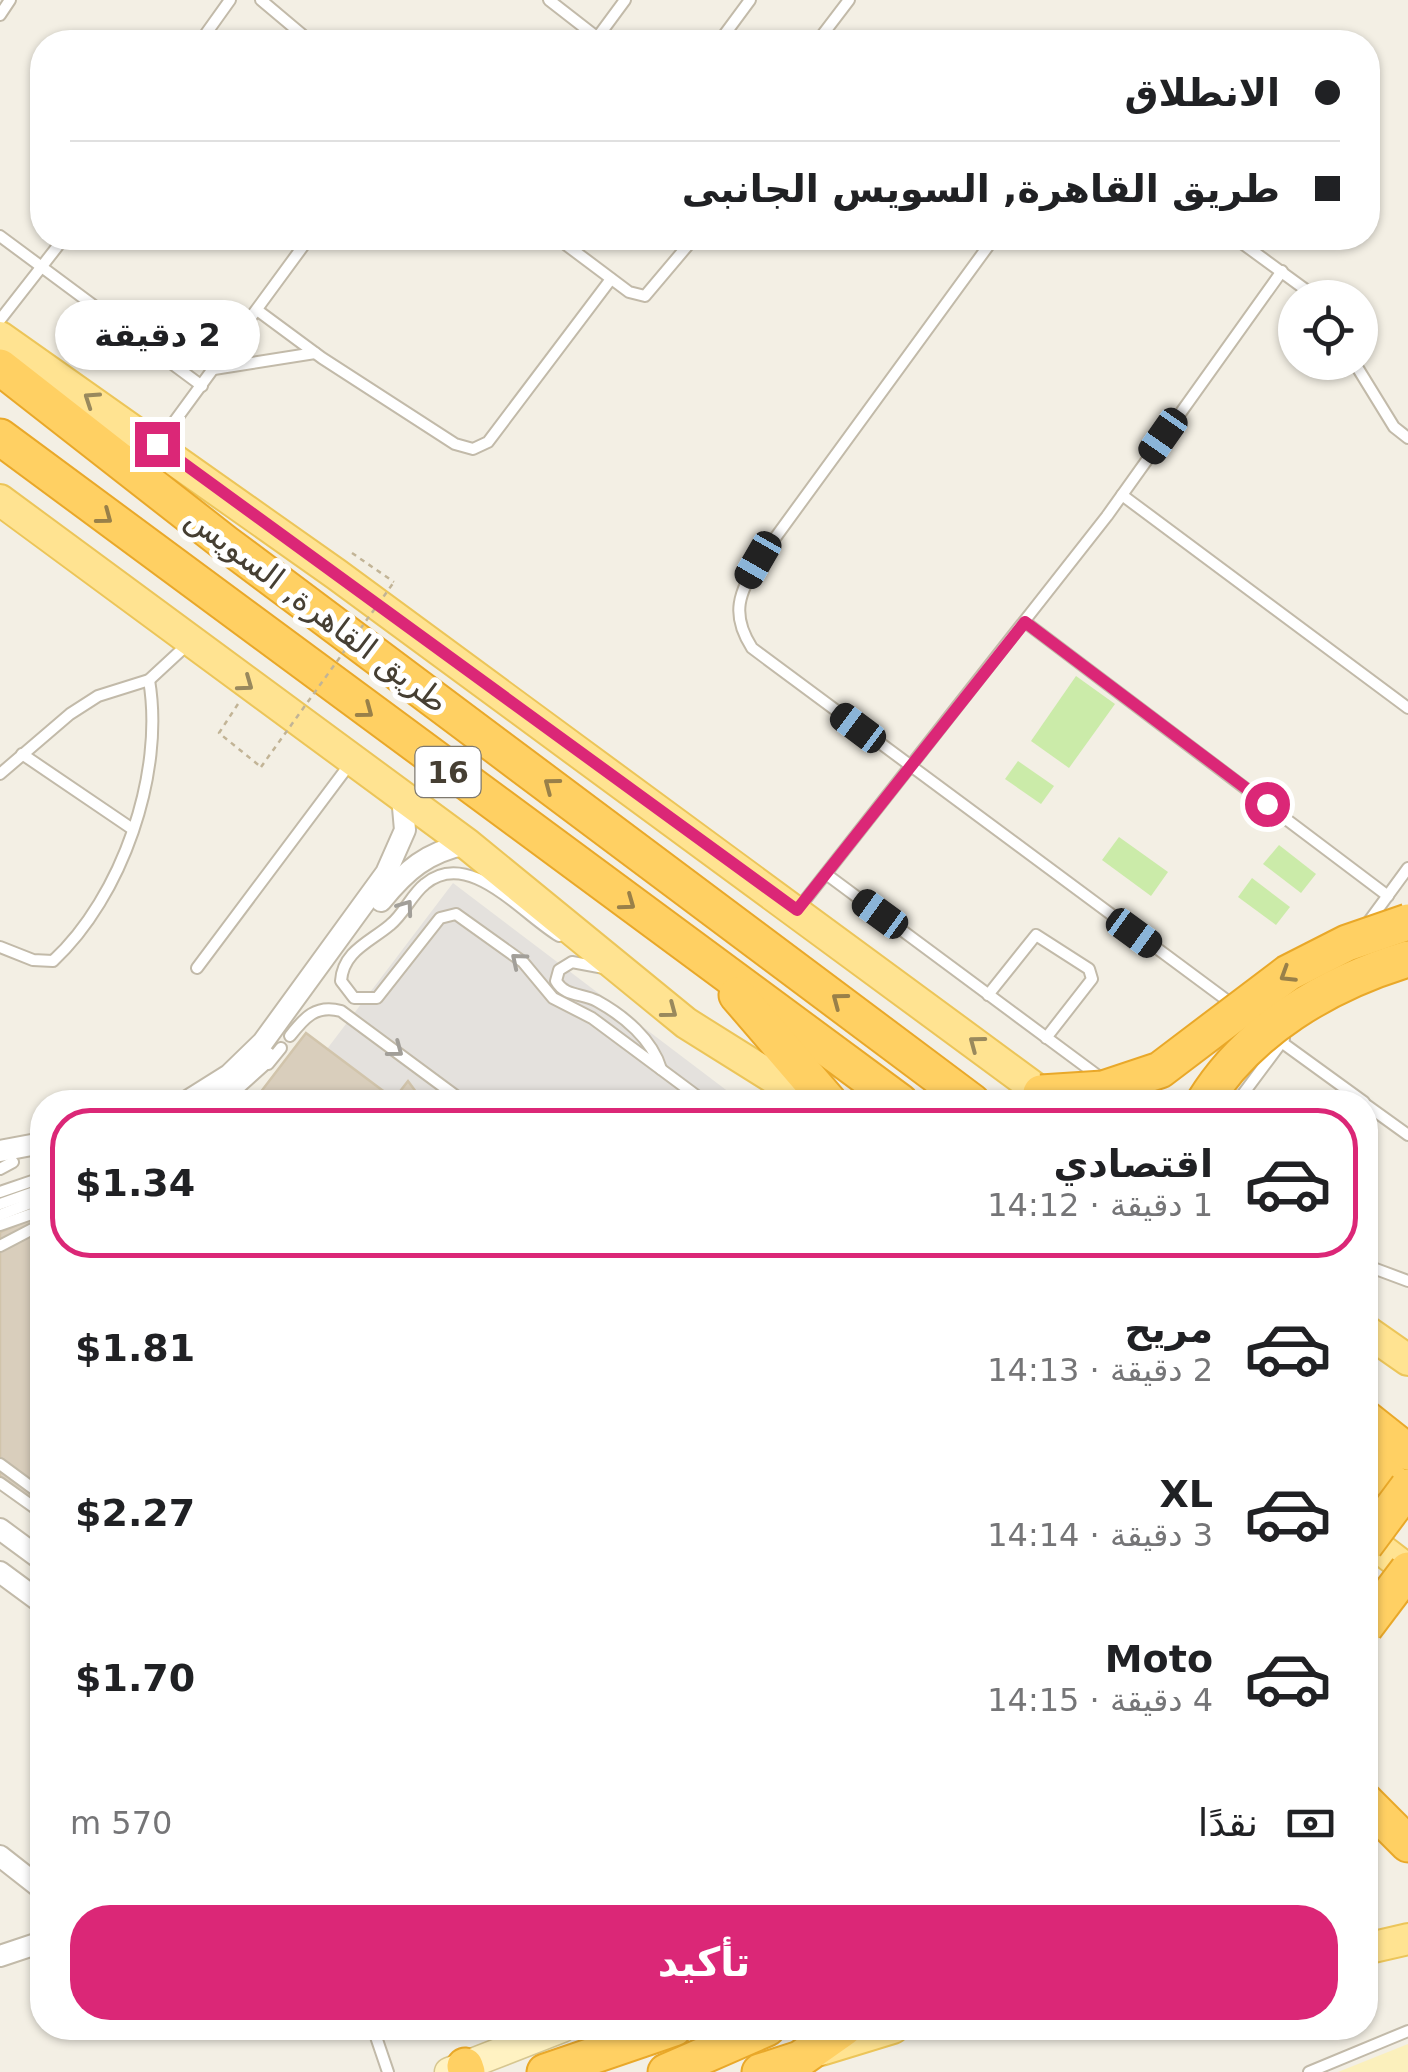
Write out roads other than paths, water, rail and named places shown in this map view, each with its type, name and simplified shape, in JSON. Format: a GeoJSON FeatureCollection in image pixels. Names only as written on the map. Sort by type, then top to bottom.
{"type":"FeatureCollection","features":[{"type":"Feature","properties":{"kind":"highway","name":"طريق القاهرة, السويس"},"geometry":{"type":"LineString","coordinates":[[0,367],[226,543],[956,1090]]}},
{"type":"Feature","properties":{"kind":"highway","name":"طريق القاهرة, السويس"},"geometry":{"type":"LineString","coordinates":[[0,437],[375,718],[884,1090]]}},
{"type":"Feature","properties":{"kind":"highway"},"geometry":{"type":"LineString","coordinates":[[1096,1090],[1160,1070],[1288,973],[1347,943],[1398,909]]}},
{"type":"Feature","properties":{"kind":"highway"},"geometry":{"type":"LineString","coordinates":[[1214,1090],[1243,1054],[1285,1018],[1332,989],[1408,960]]}},
{"type":"Feature","properties":{"kind":"highway"},"geometry":{"type":"LineString","coordinates":[[720,969],[773,1042],[817,1090]]}},
{"type":"Feature","properties":{"kind":"highway"},"geometry":{"type":"LineString","coordinates":[[1378,1428],[1408,1452]]}},
{"type":"Feature","properties":{"kind":"highway"},"geometry":{"type":"LineString","coordinates":[[1378,1472],[1408,1494]]}},
{"type":"Feature","properties":{"kind":"highway"},"geometry":{"type":"LineString","coordinates":[[1378,1526],[1408,1486]]}},
{"type":"Feature","properties":{"kind":"highway"},"geometry":{"type":"LineString","coordinates":[[1378,1610],[1408,1570]]}},
{"type":"Feature","properties":{"kind":"highway"},"geometry":{"type":"LineString","coordinates":[[1378,1814],[1408,1844]]}},
{"type":"Feature","properties":{"kind":"highway"},"geometry":{"type":"LineString","coordinates":[[546,2072],[639,2040]]}},
{"type":"Feature","properties":{"kind":"highway"},"geometry":{"type":"LineString","coordinates":[[666,2072],[739,2040]]}},
{"type":"Feature","properties":{"kind":"highway"},"geometry":{"type":"LineString","coordinates":[[760,2072],[800,2059],[827,2040]]}},
{"type":"Feature","properties":{"kind":"main road"},"geometry":{"type":"LineString","coordinates":[[0,338],[157,444],[1037,1090]]}},
{"type":"Feature","properties":{"kind":"main road","name":"16"},"geometry":{"type":"LineString","coordinates":[[0,500],[467,844],[697,1031],[793,1090]]}},
{"type":"Feature","properties":{"kind":"main road"},"geometry":{"type":"LineString","coordinates":[[1378,1339],[1408,1360]]}},
{"type":"Feature","properties":{"kind":"main road"},"geometry":{"type":"LineString","coordinates":[[1378,1546],[1408,1570]]}},
{"type":"Feature","properties":{"kind":"main road"},"geometry":{"type":"LineString","coordinates":[[1378,1946],[1408,1939]]}},
{"type":"Feature","properties":{"kind":"main road"},"geometry":{"type":"LineString","coordinates":[[800,2059],[857,2040]]}},
{"type":"Feature","properties":{"kind":"street"},"geometry":{"type":"LineString","coordinates":[[205,1090],[229,1075],[263,1042],[386,873],[404,830],[402,796]]}},
{"type":"Feature","properties":{"kind":"street"},"geometry":{"type":"LineString","coordinates":[[232,1090],[243,1082],[406,872],[441,849],[467,844]]}},
{"type":"Feature","properties":{"kind":"street"},"geometry":{"type":"LineString","coordinates":[[3,1162],[30,1149]]}},
{"type":"Feature","properties":{"kind":"street"},"geometry":{"type":"LineString","coordinates":[[3,1162],[30,1159]]}},
{"type":"Feature","properties":{"kind":"street"},"geometry":{"type":"LineString","coordinates":[[0,1529],[30,1551]]}},
{"type":"Feature","properties":{"kind":"street"},"geometry":{"type":"LineString","coordinates":[[0,1572],[30,1594]]}},
{"type":"Feature","properties":{"kind":"street"},"geometry":{"type":"LineString","coordinates":[[0,1856],[30,1880]]}},
{"type":"Feature","properties":{"kind":"street"},"geometry":{"type":"LineString","coordinates":[[0,1956],[30,1946]]}},
{"type":"Feature","properties":{"kind":"street"},"geometry":{"type":"LineString","coordinates":[[460,2070],[528,2040]]}},
{"type":"Feature","properties":{"kind":"lane"},"geometry":{"type":"LineString","coordinates":[[0,15],[10,0]]}},
{"type":"Feature","properties":{"kind":"lane"},"geometry":{"type":"LineString","coordinates":[[209,30],[230,0]]}},
{"type":"Feature","properties":{"kind":"lane"},"geometry":{"type":"LineString","coordinates":[[261,0],[297,30]]}},
{"type":"Feature","properties":{"kind":"lane"},"geometry":{"type":"LineString","coordinates":[[549,0],[587,30]]}},
{"type":"Feature","properties":{"kind":"lane"},"geometry":{"type":"LineString","coordinates":[[606,30],[625,0]]}},
{"type":"Feature","properties":{"kind":"lane"},"geometry":{"type":"LineString","coordinates":[[728,30],[750,0]]}},
{"type":"Feature","properties":{"kind":"lane"},"geometry":{"type":"LineString","coordinates":[[826,30],[849,0]]}},
{"type":"Feature","properties":{"kind":"lane"},"geometry":{"type":"LineString","coordinates":[[0,236],[202,386]]}},
{"type":"Feature","properties":{"kind":"lane"},"geometry":{"type":"LineString","coordinates":[[0,320],[56,250]]}},
{"type":"Feature","properties":{"kind":"lane"},"geometry":{"type":"LineString","coordinates":[[157,444],[300,250]]}},
{"type":"Feature","properties":{"kind":"lane"},"geometry":{"type":"LineString","coordinates":[[572,250],[629,292],[649,294],[684,250]]}},
{"type":"Feature","properties":{"kind":"lane"},"geometry":{"type":"LineString","coordinates":[[985,250],[758,560],[736,607],[740,628],[752,648],[1246,1015]]}},
{"type":"Feature","properties":{"kind":"lane"},"geometry":{"type":"LineString","coordinates":[[1252,250],[1293,280]]}},
{"type":"Feature","properties":{"kind":"lane"},"geometry":{"type":"LineString","coordinates":[[797,910],[1122,496],[1282,271]]}},
{"type":"Feature","properties":{"kind":"lane"},"geometry":{"type":"LineString","coordinates":[[257,310],[315,353],[455,444],[480,448],[611,280]]}},
{"type":"Feature","properties":{"kind":"lane"},"geometry":{"type":"LineString","coordinates":[[214,369],[315,353]]}},
{"type":"Feature","properties":{"kind":"lane"},"geometry":{"type":"LineString","coordinates":[[1365,380],[1394,427],[1408,438]]}},
{"type":"Feature","properties":{"kind":"lane"},"geometry":{"type":"LineString","coordinates":[[1122,496],[1408,708]]}},
{"type":"Feature","properties":{"kind":"lane"},"geometry":{"type":"LineString","coordinates":[[1025,622],[1398,909]]}},
{"type":"Feature","properties":{"kind":"lane"},"geometry":{"type":"LineString","coordinates":[[0,774],[98,696],[148,680],[188,642]]}},
{"type":"Feature","properties":{"kind":"lane"},"geometry":{"type":"LineString","coordinates":[[0,947],[33,960],[52,961],[82,934],[146,788],[154,738],[148,680]]}},
{"type":"Feature","properties":{"kind":"lane"},"geometry":{"type":"LineString","coordinates":[[22,754],[131,828]]}},
{"type":"Feature","properties":{"kind":"lane"},"geometry":{"type":"LineString","coordinates":[[197,968],[353,760]]}},
{"type":"Feature","properties":{"kind":"lane"},"geometry":{"type":"LineString","coordinates":[[1246,1090],[1282,1042],[1398,909],[1408,868]]}},
{"type":"Feature","properties":{"kind":"lane"},"geometry":{"type":"LineString","coordinates":[[592,945],[558,936],[482,881],[451,873],[421,886],[394,922],[357,948],[343,968],[340,981],[354,998],[377,998],[440,918],[456,914],[523,962],[552,998],[584,1012],[689,1090]]}},
{"type":"Feature","properties":{"kind":"lane"},"geometry":{"type":"LineString","coordinates":[[826,874],[1116,1090]]}},
{"type":"Feature","properties":{"kind":"lane"},"geometry":{"type":"LineString","coordinates":[[988,995],[1036,935],[1089,969],[1092,979],[1046,1038]]}},
{"type":"Feature","properties":{"kind":"lane"},"geometry":{"type":"LineString","coordinates":[[623,972],[572,962],[558,970],[556,980],[565,992],[594,999],[636,1030],[652,1048],[662,1070]]}},
{"type":"Feature","properties":{"kind":"lane"},"geometry":{"type":"LineString","coordinates":[[290,1036],[311,1014],[323,1008],[340,1011],[448,1090]]}},
{"type":"Feature","properties":{"kind":"lane"},"geometry":{"type":"LineString","coordinates":[[1262,1027],[1347,1090]]}},
{"type":"Feature","properties":{"kind":"lane"},"geometry":{"type":"LineString","coordinates":[[243,1082],[281,1048]]}},
{"type":"Feature","properties":{"kind":"lane"},"geometry":{"type":"LineString","coordinates":[[1378,1113],[1408,1134]]}},
{"type":"Feature","properties":{"kind":"lane"},"geometry":{"type":"LineString","coordinates":[[0,1192],[30,1195]]}},
{"type":"Feature","properties":{"kind":"lane"},"geometry":{"type":"LineString","coordinates":[[0,1204],[30,1198]]}},
{"type":"Feature","properties":{"kind":"lane"},"geometry":{"type":"LineString","coordinates":[[0,1215],[30,1200]]}},
{"type":"Feature","properties":{"kind":"lane"},"geometry":{"type":"LineString","coordinates":[[0,1225],[30,1201]]}},
{"type":"Feature","properties":{"kind":"lane"},"geometry":{"type":"LineString","coordinates":[[0,1246],[30,1228]]}},
{"type":"Feature","properties":{"kind":"lane"},"geometry":{"type":"LineString","coordinates":[[1378,1271],[1408,1281]]}},
{"type":"Feature","properties":{"kind":"lane"},"geometry":{"type":"LineString","coordinates":[[0,1464],[30,1486]]}},
{"type":"Feature","properties":{"kind":"lane"},"geometry":{"type":"LineString","coordinates":[[0,1482],[30,1504]]}},
{"type":"Feature","properties":{"kind":"lane"},"geometry":{"type":"LineString","coordinates":[[1309,2072],[1408,2032]]}},
{"type":"Feature","properties":{"kind":"lane"},"geometry":{"type":"LineString","coordinates":[[377,2040],[388,2072]]}}]}
